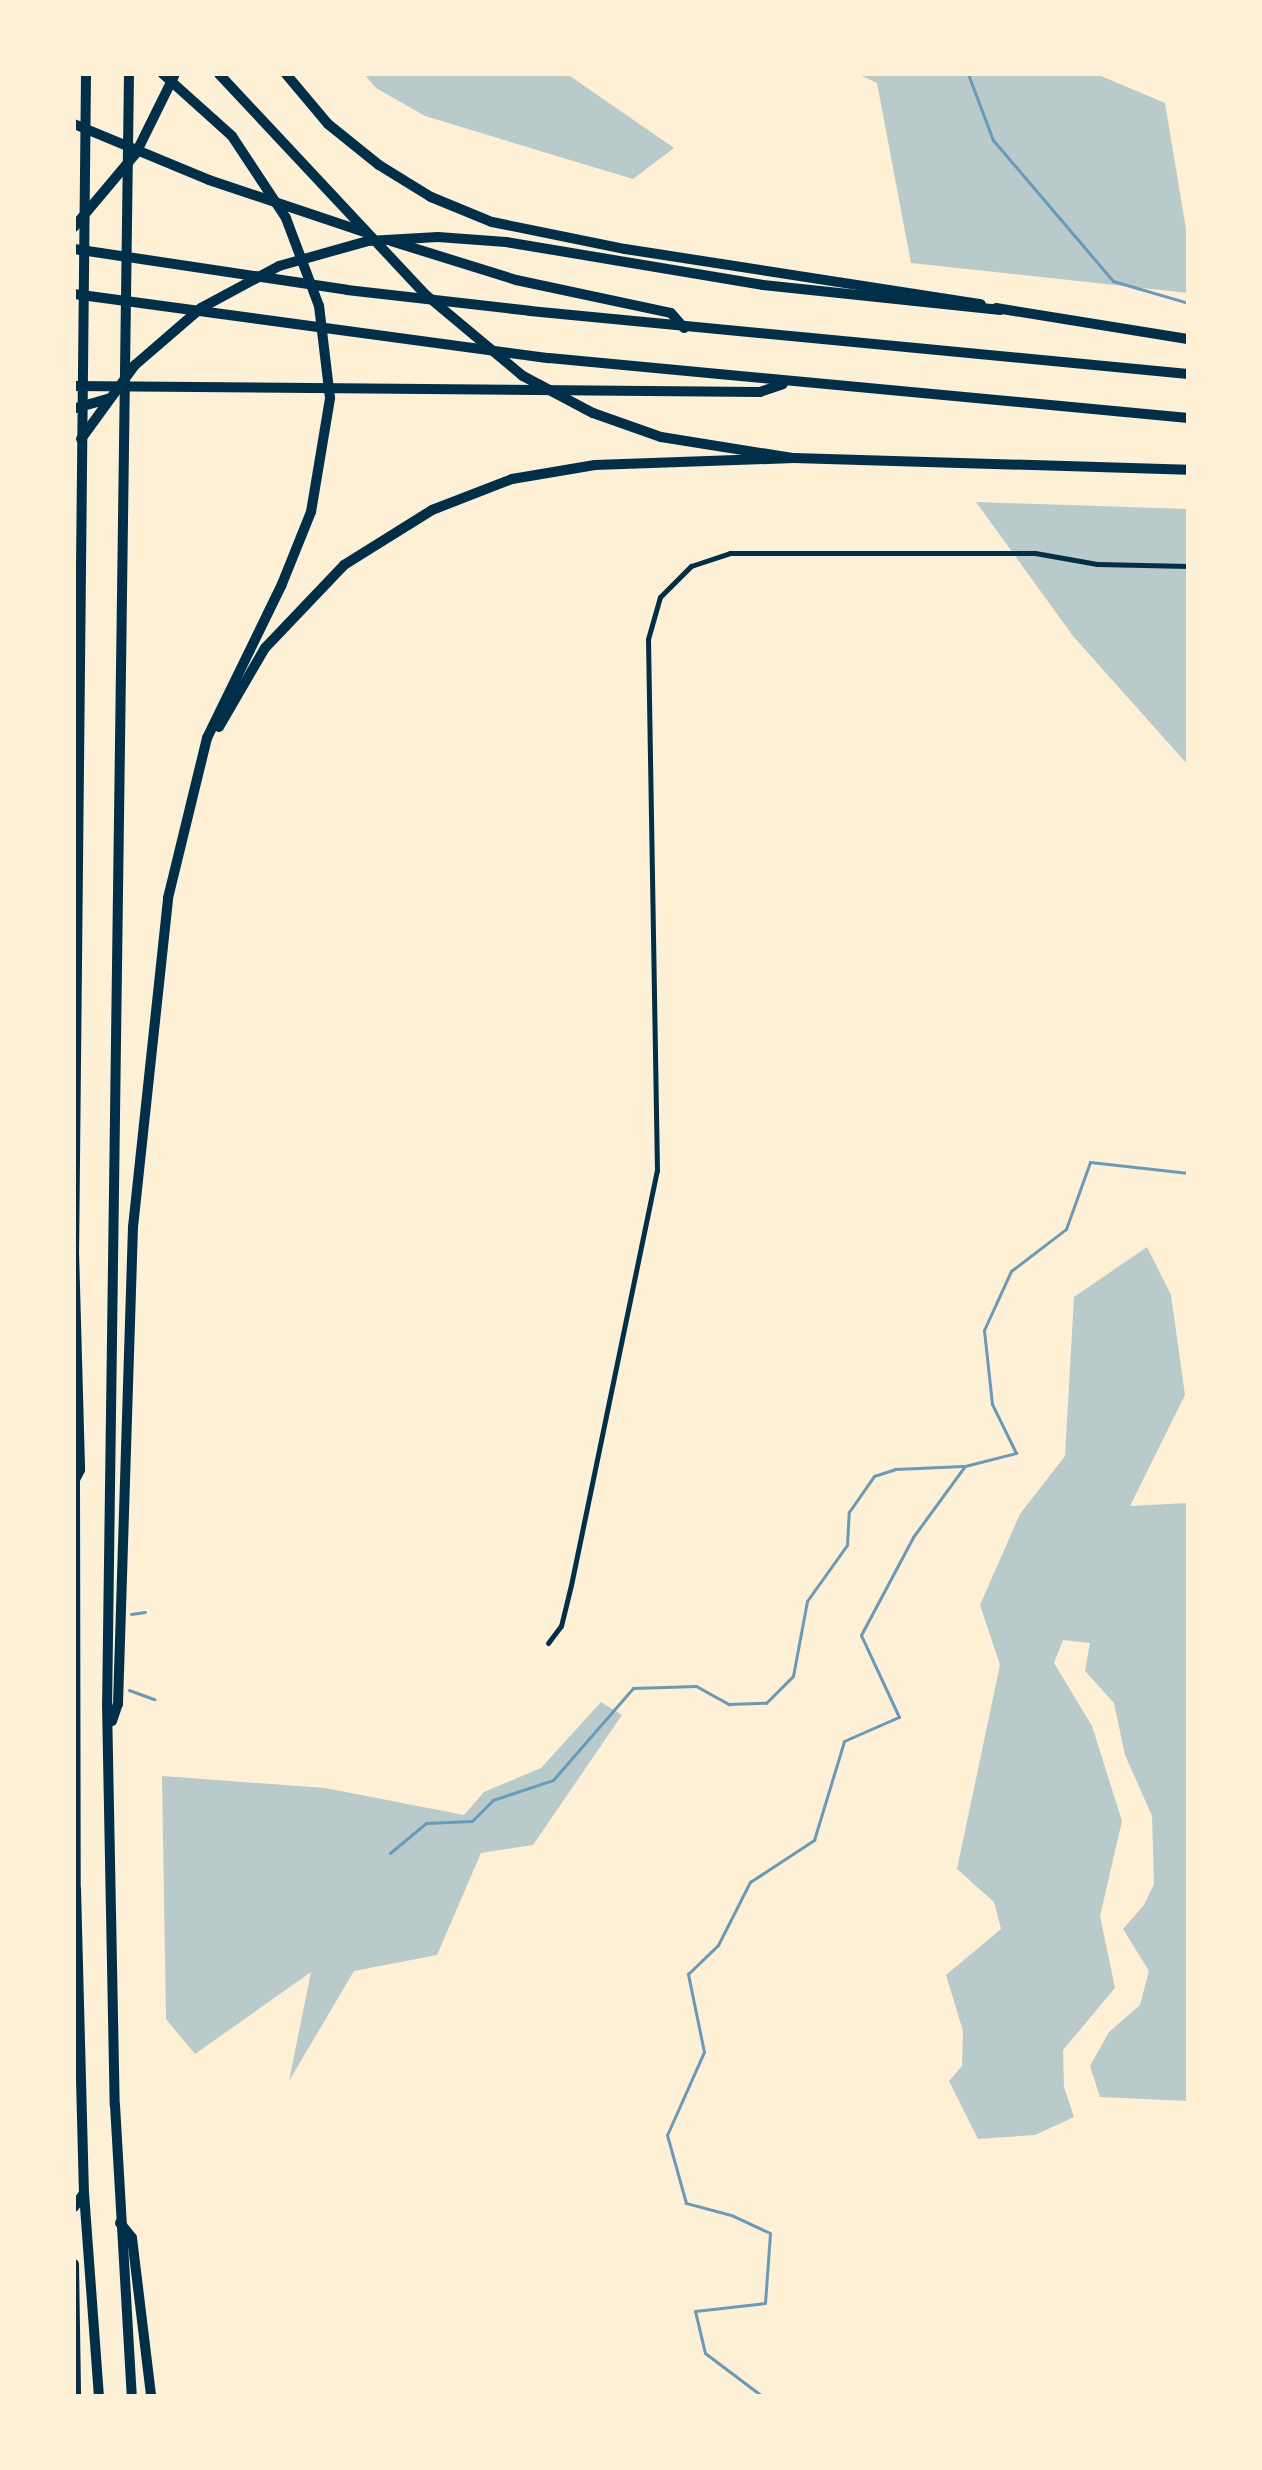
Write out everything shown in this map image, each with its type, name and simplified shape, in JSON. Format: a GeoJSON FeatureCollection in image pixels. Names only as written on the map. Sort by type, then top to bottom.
{"type":"FeatureCollection","features":[{"type":"Feature","properties":{"kind":"highway"},"geometry":{"type":"LineString","coordinates":[[86,74],[77,454],[76,1010],[80,1470],[74,1479],[76,1889],[84,2193],[99,2396]]}},
{"type":"Feature","properties":{"kind":"highway"},"geometry":{"type":"LineString","coordinates":[[129,74],[109,1878],[120,2223],[132,2396]]}},
{"type":"Feature","properties":{"kind":"highway"},"geometry":{"type":"LineString","coordinates":[[111,1723],[118,1704],[133,1227],[162,944],[176,851],[203,757],[239,666],[298,548],[328,427],[326,338],[307,261],[274,197],[232,136],[163,74]]}},
{"type":"Feature","properties":{"kind":"highway"},"geometry":{"type":"LineString","coordinates":[[74,227],[136,153],[174,74]]}},
{"type":"Feature","properties":{"kind":"highway"},"geometry":{"type":"LineString","coordinates":[[219,74],[426,295],[497,358],[567,400],[632,428],[688,444],[794,458]]}},
{"type":"Feature","properties":{"kind":"highway"},"geometry":{"type":"LineString","coordinates":[[286,74],[328,124],[379,165],[431,197],[492,222],[625,249],[877,285],[1001,310]]}},
{"type":"Feature","properties":{"kind":"highway"},"geometry":{"type":"LineString","coordinates":[[74,124],[114,144]]}},
{"type":"Feature","properties":{"kind":"highway"},"geometry":{"type":"LineString","coordinates":[[74,132],[453,262],[671,313],[684,328]]}},
{"type":"Feature","properties":{"kind":"highway"},"geometry":{"type":"LineString","coordinates":[[77,454],[113,391],[155,345],[246,281],[314,254],[368,241],[482,239],[749,283],[1001,310],[1187,338]]}},
{"type":"Feature","properties":{"kind":"highway"},"geometry":{"type":"LineString","coordinates":[[74,249],[347,290],[684,328],[1187,374]]}},
{"type":"Feature","properties":{"kind":"highway"},"geometry":{"type":"LineString","coordinates":[[74,294],[549,358],[1186,417]]}},
{"type":"Feature","properties":{"kind":"highway"},"geometry":{"type":"LineString","coordinates":[[74,386],[760,392],[788,382]]}},
{"type":"Feature","properties":{"kind":"highway"},"geometry":{"type":"LineString","coordinates":[[74,409],[138,386]]}},
{"type":"Feature","properties":{"kind":"highway"},"geometry":{"type":"LineString","coordinates":[[203,757],[252,667],[298,609],[368,548],[432,510],[512,479],[563,469],[794,458],[1188,470]]}},
{"type":"Feature","properties":{"kind":"highway"},"geometry":{"type":"LineString","coordinates":[[74,2207],[84,2193]]}},
{"type":"Feature","properties":{"kind":"highway"},"geometry":{"type":"LineString","coordinates":[[120,2223],[132,2238],[151,2396]]}},
{"type":"Feature","properties":{"kind":"highway"},"geometry":{"type":"LineString","coordinates":[[74,2265],[76,2396]]}},
{"type":"Feature","properties":{"kind":"street"},"geometry":{"type":"LineString","coordinates":[[548,1643],[561,1626],[571,1585],[657,1171],[648,639],[660,597],[691,566],[730,553],[1035,553],[1097,564],[1188,566]]}},
{"type":"Feature","properties":{"kind":"shaded area"},"geometry":{"type":"Polygon","coordinates":[[[364,74],[567,74],[674,148],[633,179],[425,116],[376,88],[364,74]]]}},
{"type":"Feature","properties":{"kind":"shaded area"},"geometry":{"type":"Polygon","coordinates":[[[857,74],[1096,74],[1165,103],[1188,241],[1188,293],[911,263],[877,83],[857,74]]]}},
{"type":"Feature","properties":{"kind":"shaded area"},"geometry":{"type":"Polygon","coordinates":[[[976,502],[1188,509],[1188,765],[1073,636],[976,502]]]}},
{"type":"Feature","properties":{"kind":"shaded area"},"geometry":{"type":"Polygon","coordinates":[[[1147,1247],[1171,1295],[1185,1395],[1130,1506],[1188,1503],[1188,2101],[1100,2097],[1090,2066],[1109,2032],[1140,2005],[1149,1971],[1123,1929],[1144,1905],[1154,1884],[1152,1816],[1125,1755],[1114,1703],[1085,1671],[1090,1643],[1063,1640],[1054,1663],[1092,1726],[1122,1821],[1100,1916],[1115,1988],[1063,2050],[1064,2087],[1074,2117],[1035,2135],[978,2139],[949,2081],[962,2066],[963,2031],[946,1975],[1001,1929],[994,1902],[957,1869],[1000,1665],[980,1605],[1020,1514],[1065,1456],[1074,1297],[1147,1247]]]}},
{"type":"Feature","properties":{"kind":"shaded area"},"geometry":{"type":"Polygon","coordinates":[[[601,1702],[622,1715],[533,1845],[481,1853],[437,1955],[354,1971],[289,2081],[311,1972],[195,2054],[166,2019],[162,1776],[325,1788],[464,1815],[484,1792],[541,1768],[601,1702]]]}},
{"type":"Feature","properties":{"kind":"waterway"},"geometry":{"type":"LineString","coordinates":[[968,74],[993,140],[1113,281],[1188,303]]}},
{"type":"Feature","properties":{"kind":"waterway"},"geometry":{"type":"LineString","coordinates":[[762,2396],[705,2353],[695,2311],[765,2303],[770,2233],[731,2215],[686,2203],[667,2135],[704,2052],[688,1974],[718,1945],[750,1882],[814,1840],[844,1741],[899,1717],[861,1635],[913,1537],[965,1466],[1016,1453],[992,1404],[984,1330],[1011,1271],[1066,1229],[1090,1162],[1188,1173]]}},
{"type":"Feature","properties":{"kind":"waterway"},"geometry":{"type":"LineString","coordinates":[[390,1853],[426,1823],[472,1821],[493,1800],[553,1780],[633,1688],[696,1686],[729,1704],[766,1703],[793,1676],[807,1601],[847,1545],[849,1512],[874,1476],[895,1469],[963,1466]]}},
{"type":"Feature","properties":{"kind":"waterway"},"geometry":{"type":"LineString","coordinates":[[131,1614],[145,1612]]}},
{"type":"Feature","properties":{"kind":"waterway"},"geometry":{"type":"LineString","coordinates":[[129,1690],[154,1699]]}}]}
